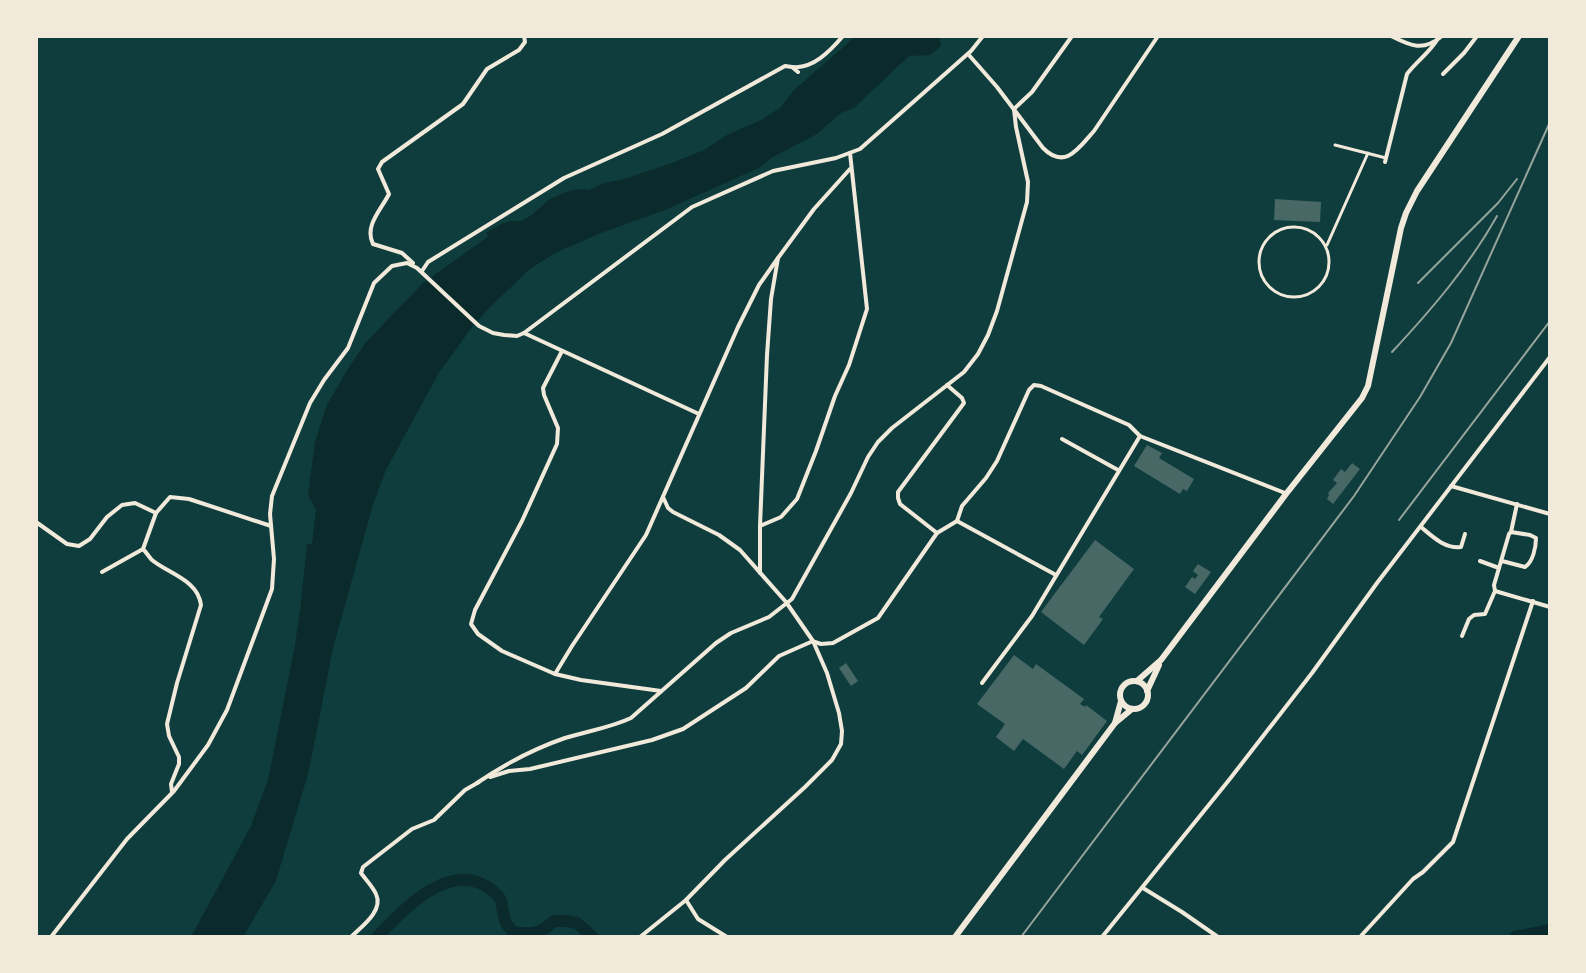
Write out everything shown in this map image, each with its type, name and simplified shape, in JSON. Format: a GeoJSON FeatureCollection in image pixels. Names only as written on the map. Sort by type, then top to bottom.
{"type":"FeatureCollection","features":[{"type":"Feature","properties":{"kind":"main road"},"geometry":{"type":"LineString","coordinates":[[1115,723],[1124,684],[1137,681],[1161,660],[1366,391],[1401,228],[1409,205],[1519,36]]}},
{"type":"Feature","properties":{"kind":"main road"},"geometry":{"type":"LineString","coordinates":[[955,937],[1115,723],[1132,709],[1144,705],[1161,660]]}},
{"type":"Feature","properties":{"kind":"main road"},"geometry":{"type":"LineString","coordinates":[[1137,681],[1147,691]]}},
{"type":"Feature","properties":{"kind":"main road"},"geometry":{"type":"LineString","coordinates":[[1121,701],[1132,709]]}},
{"type":"Feature","properties":{"kind":"street"},"geometry":{"type":"LineString","coordinates":[[524,36],[525,42],[519,50],[487,69],[463,104],[382,162],[378,169],[389,194],[371,225],[370,237],[373,244],[402,253],[479,326],[493,333],[517,336],[692,207],[773,171],[836,158],[860,149],[968,54],[983,36]]}},
{"type":"Feature","properties":{"kind":"street"},"geometry":{"type":"LineString","coordinates":[[420,270],[428,262],[564,178],[662,134],[776,70],[785,66],[803,68],[816,61],[843,36]]}},
{"type":"Feature","properties":{"kind":"street"},"geometry":{"type":"LineString","coordinates":[[1014,109],[1032,92],[1072,36]]}},
{"type":"Feature","properties":{"kind":"street"},"geometry":{"type":"LineString","coordinates":[[968,54],[1051,156],[1064,158],[1094,131],[1158,36]]}},
{"type":"Feature","properties":{"kind":"street"},"geometry":{"type":"LineString","coordinates":[[1391,36],[1413,47],[1426,45],[1442,36]]}},
{"type":"Feature","properties":{"kind":"street"},"geometry":{"type":"LineString","coordinates":[[1443,74],[1477,36]]}},
{"type":"Feature","properties":{"kind":"street"},"geometry":{"type":"LineString","coordinates":[[1335,145],[1386,160],[1407,74],[1437,40]]}},
{"type":"Feature","properties":{"kind":"street"},"geometry":{"type":"LineString","coordinates":[[792,67],[798,72]]}},
{"type":"Feature","properties":{"kind":"street"},"geometry":{"type":"LineString","coordinates":[[351,937],[373,915],[378,901],[378,896],[361,873],[363,867],[412,829],[434,820],[458,796],[504,764],[565,738],[617,725],[631,718],[723,638],[769,617],[792,599],[878,442],[964,372],[988,335],[1025,211],[1028,182],[1014,109]]}},
{"type":"Feature","properties":{"kind":"street"},"geometry":{"type":"LineString","coordinates":[[760,526],[781,517],[797,499],[849,365],[867,309],[850,153]]}},
{"type":"Feature","properties":{"kind":"street"},"geometry":{"type":"LineString","coordinates":[[1326,246],[1309,229],[1298,226],[1276,231],[1261,248],[1260,271],[1273,290],[1283,295],[1305,296],[1316,290],[1329,270],[1330,258],[1326,246],[1368,153]]}},
{"type":"Feature","properties":{"kind":"street"},"geometry":{"type":"LineString","coordinates":[[555,674],[646,535],[759,285],[814,209],[850,169]]}},
{"type":"Feature","properties":{"kind":"street"},"geometry":{"type":"LineString","coordinates":[[760,573],[767,355],[778,258]]}},
{"type":"Feature","properties":{"kind":"street"},"geometry":{"type":"LineString","coordinates":[[51,937],[127,839],[172,792],[208,745],[233,697],[272,589],[272,496],[305,416],[314,396],[348,348],[371,289],[380,276],[403,262],[420,270]]}},
{"type":"Feature","properties":{"kind":"street"},"geometry":{"type":"LineString","coordinates":[[524,333],[699,414]]}},
{"type":"Feature","properties":{"kind":"street"},"geometry":{"type":"LineString","coordinates":[[562,351],[543,388],[558,428],[557,444],[522,521],[475,610],[471,624],[478,634],[502,651],[555,674],[661,691]]}},
{"type":"Feature","properties":{"kind":"street"},"geometry":{"type":"LineString","coordinates":[[1102,937],[1312,673],[1550,357]]}},
{"type":"Feature","properties":{"kind":"street"},"geometry":{"type":"LineString","coordinates":[[937,533],[900,504],[898,492],[964,403],[947,385]]}},
{"type":"Feature","properties":{"kind":"street"},"geometry":{"type":"LineString","coordinates":[[477,783],[501,773],[652,740],[683,729],[746,688],[779,656],[813,641],[833,643],[878,618],[937,533],[957,521],[962,506],[986,478],[1034,385],[1129,425],[1140,436],[1286,494]]}},
{"type":"Feature","properties":{"kind":"street"},"geometry":{"type":"LineString","coordinates":[[982,683],[1019,636],[1140,436]]}},
{"type":"Feature","properties":{"kind":"street"},"geometry":{"type":"LineString","coordinates":[[1062,439],[1118,470]]}},
{"type":"Feature","properties":{"kind":"street"},"geometry":{"type":"LineString","coordinates":[[1451,486],[1550,514]]}},
{"type":"Feature","properties":{"kind":"street"},"geometry":{"type":"LineString","coordinates":[[102,572],[143,549],[156,513],[170,497],[189,499],[271,526]]}},
{"type":"Feature","properties":{"kind":"street"},"geometry":{"type":"LineString","coordinates":[[640,937],[686,900],[832,760],[841,744],[842,731],[827,673],[813,641],[786,602],[740,550],[668,508],[663,497]]}},
{"type":"Feature","properties":{"kind":"street"},"geometry":{"type":"LineString","coordinates":[[36,522],[67,544],[79,546],[90,539],[107,517],[122,505],[135,503],[156,513]]}},
{"type":"Feature","properties":{"kind":"street"},"geometry":{"type":"LineString","coordinates":[[1462,636],[1469,619],[1485,614],[1495,591],[1494,585],[1517,504]]}},
{"type":"Feature","properties":{"kind":"street"},"geometry":{"type":"LineString","coordinates":[[957,521],[1056,575]]}},
{"type":"Feature","properties":{"kind":"street"},"geometry":{"type":"LineString","coordinates":[[1421,527],[1449,547],[1457,549],[1461,547],[1465,534]]}},
{"type":"Feature","properties":{"kind":"street"},"geometry":{"type":"LineString","coordinates":[[1502,561],[1525,567],[1531,562],[1536,538],[1511,532]]}},
{"type":"Feature","properties":{"kind":"street"},"geometry":{"type":"LineString","coordinates":[[143,549],[151,559],[191,585],[201,605],[167,724],[179,757],[171,784],[172,792]]}},
{"type":"Feature","properties":{"kind":"street"},"geometry":{"type":"LineString","coordinates":[[1480,561],[1499,568]]}},
{"type":"Feature","properties":{"kind":"street"},"geometry":{"type":"LineString","coordinates":[[1495,591],[1550,607]]}},
{"type":"Feature","properties":{"kind":"street"},"geometry":{"type":"LineString","coordinates":[[1360,937],[1413,879],[1453,842],[1533,601]]}},
{"type":"Feature","properties":{"kind":"street"},"geometry":{"type":"LineString","coordinates":[[1142,888],[1218,937]]}},
{"type":"Feature","properties":{"kind":"street"},"geometry":{"type":"LineString","coordinates":[[686,900],[698,919],[727,937]]}},
{"type":"Feature","properties":{"kind":"water"},"geometry":{"type":"Polygon","coordinates":[[[856,36],[940,36],[941,46],[930,55],[909,56],[854,108],[841,113],[817,134],[771,158],[761,167],[665,210],[555,253],[530,269],[473,326],[439,373],[386,470],[373,505],[333,649],[309,771],[276,881],[243,937],[191,937],[250,828],[268,780],[295,645],[307,544],[312,544],[316,510],[308,495],[315,442],[327,405],[367,341],[423,283],[489,236],[486,233],[501,224],[521,221],[548,200],[564,193],[576,189],[589,190],[672,163],[761,120],[780,108],[794,90],[856,36]]]}},
{"type":"Feature","properties":{"kind":"pier"},"geometry":{"type":"Polygon","coordinates":[[[502,296],[442,376],[389,472],[336,650],[314,766],[280,882],[276,881],[309,771],[333,649],[373,505],[386,470],[439,373],[473,326],[502,296]]]}},
{"type":"Feature","properties":{"kind":"building"},"geometry":{"type":"Polygon","coordinates":[[[1275,199],[1321,202],[1320,222],[1274,220],[1275,199]]]}},
{"type":"Feature","properties":{"kind":"building"},"geometry":{"type":"Polygon","coordinates":[[[1147,445],[1162,453],[1159,458],[1194,479],[1187,491],[1183,489],[1180,494],[1134,466],[1147,445]]]}},
{"type":"Feature","properties":{"kind":"building"},"geometry":{"type":"Polygon","coordinates":[[[1352,463],[1360,469],[1333,504],[1327,499],[1337,483],[1333,480],[1341,469],[1345,472],[1352,463]]]}},
{"type":"Feature","properties":{"kind":"building"},"geometry":{"type":"Polygon","coordinates":[[[1095,540],[1134,569],[1099,617],[1103,619],[1084,645],[1041,612],[1095,540]]]}},
{"type":"Feature","properties":{"kind":"building"},"geometry":{"type":"Polygon","coordinates":[[[1198,564],[1211,572],[1195,594],[1185,587],[1192,577],[1195,579],[1198,575],[1193,571],[1198,564]]]}},
{"type":"Feature","properties":{"kind":"building"},"geometry":{"type":"Polygon","coordinates":[[[1014,655],[1033,669],[1036,664],[1084,699],[1080,704],[1107,721],[1082,755],[1077,751],[1064,769],[1023,739],[1014,751],[996,737],[1005,724],[977,704],[1014,655]]]}},
{"type":"Feature","properties":{"kind":"building"},"geometry":{"type":"Polygon","coordinates":[[[846,663],[858,681],[851,686],[839,668],[846,663]]]}},
{"type":"Feature","properties":{"kind":"waterway"},"geometry":{"type":"LineString","coordinates":[[377,937],[431,890],[463,880],[479,882],[498,896],[505,921],[512,931],[534,933],[554,921],[566,921],[577,923],[593,937]]}},
{"type":"Feature","properties":{"kind":"waterway"},"geometry":{"type":"LineString","coordinates":[[1515,937],[1550,930]]}},
{"type":"Feature","properties":{"kind":"railway"},"geometry":{"type":"LineString","coordinates":[[1021,937],[1354,496],[1420,397],[1451,343],[1550,122]]}},
{"type":"Feature","properties":{"kind":"railway"},"geometry":{"type":"LineString","coordinates":[[1418,283],[1498,203],[1517,179]]}},
{"type":"Feature","properties":{"kind":"railway"},"geometry":{"type":"LineString","coordinates":[[1392,352],[1449,287],[1497,216]]}},
{"type":"Feature","properties":{"kind":"railway"},"geometry":{"type":"LineString","coordinates":[[1399,520],[1550,321]]}}]}
